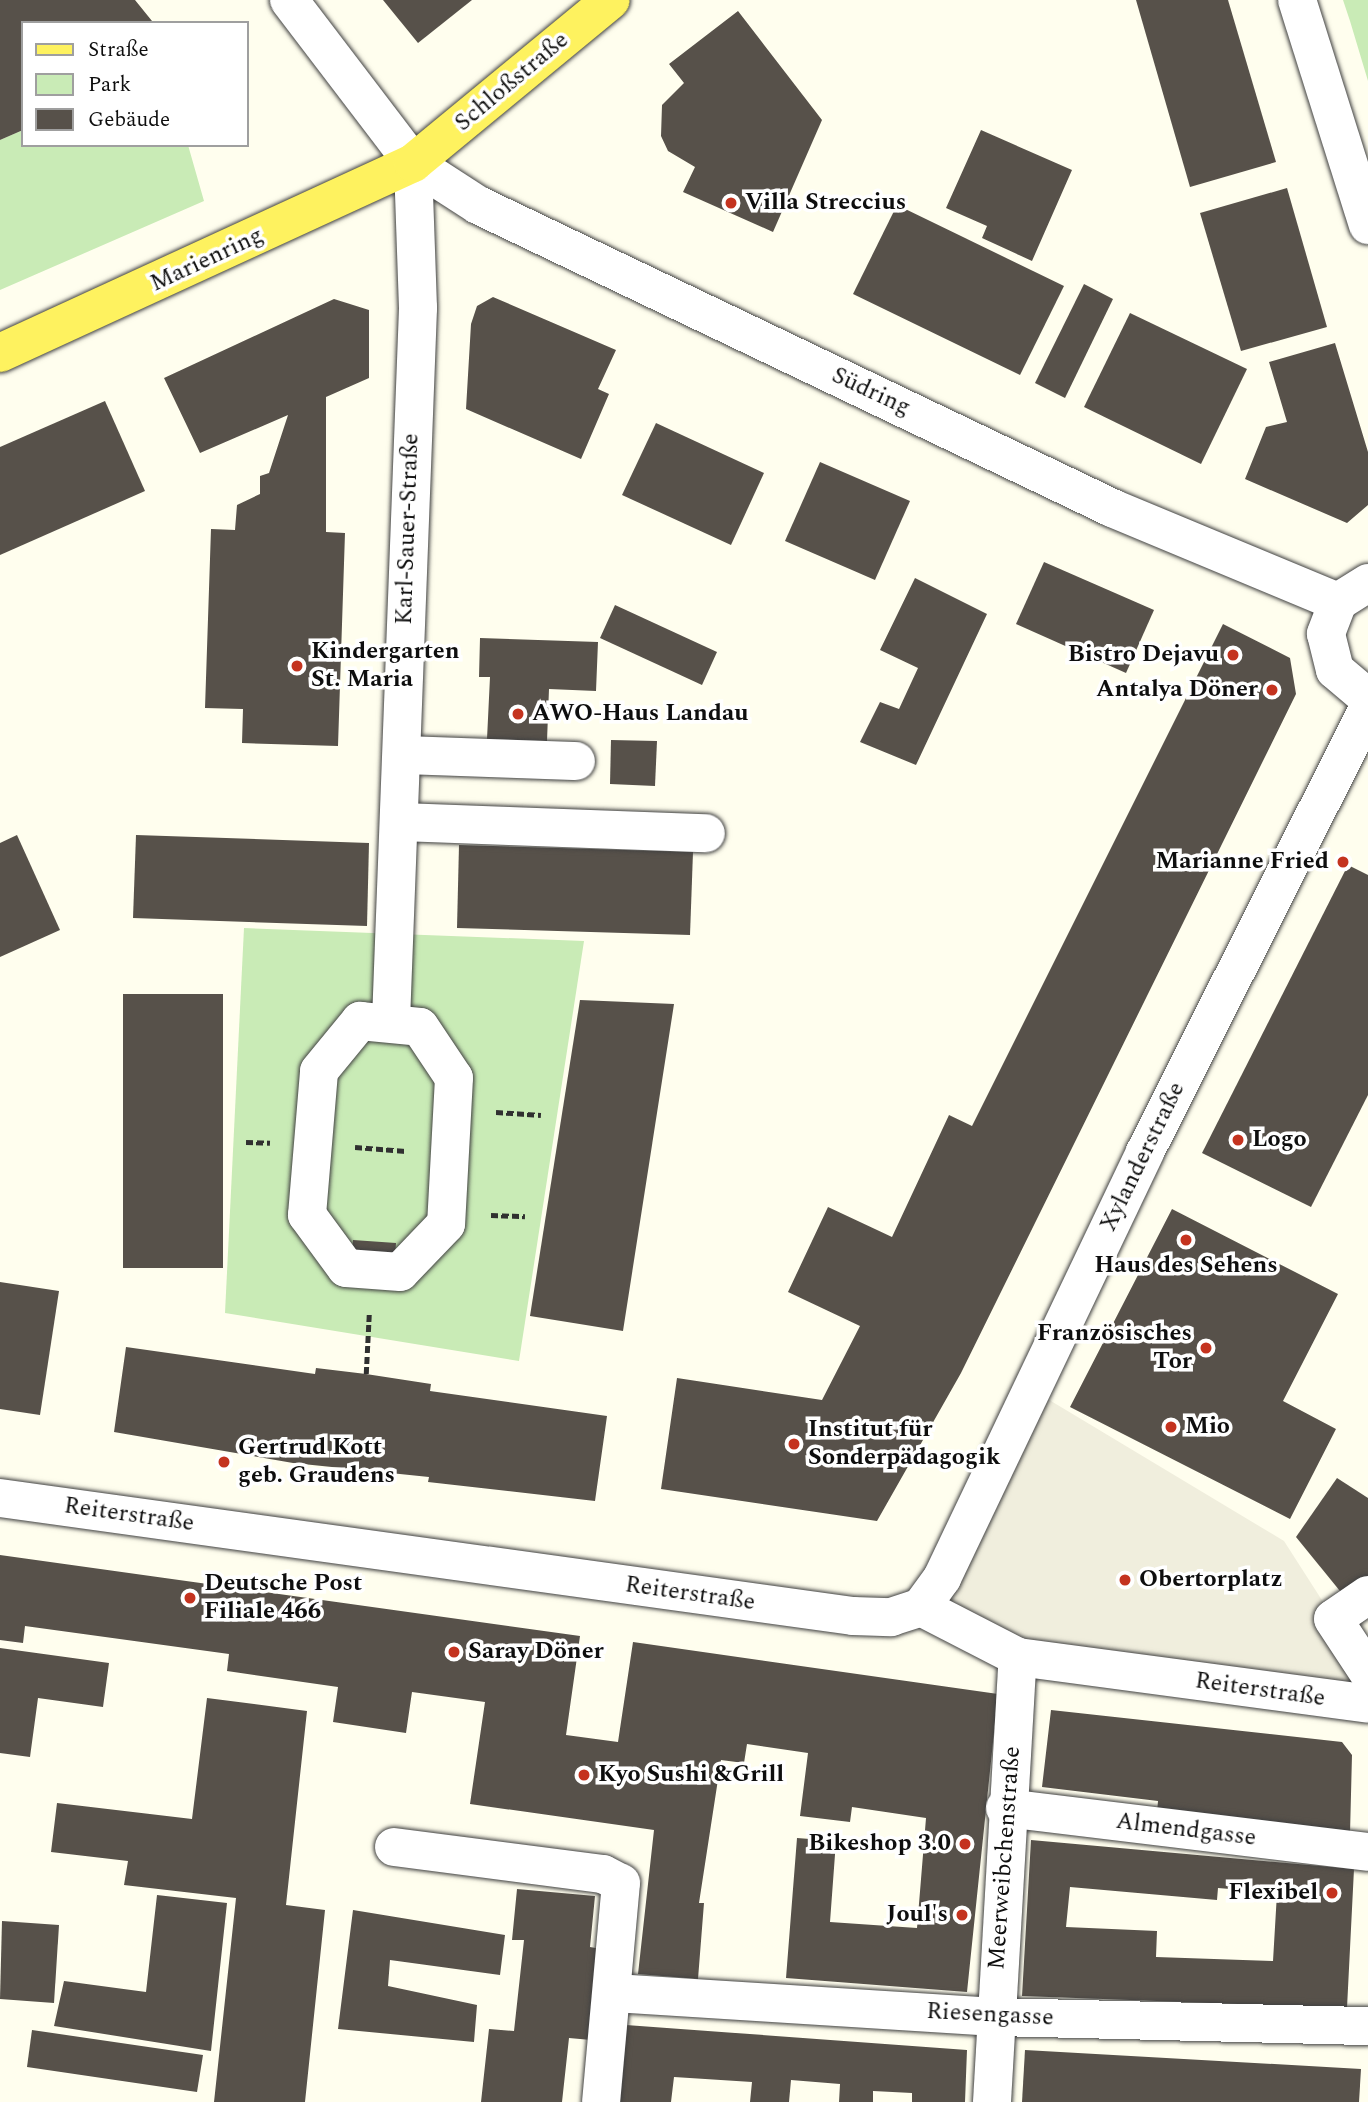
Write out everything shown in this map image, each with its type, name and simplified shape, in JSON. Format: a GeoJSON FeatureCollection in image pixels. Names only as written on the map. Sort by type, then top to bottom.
{"type":"FeatureCollection","features":[{"type":"Feature","properties":{"kind":"main road","name":"Schloßstraße"},"geometry":{"type":"LineString","coordinates":[[413,163],[611,0]]}},
{"type":"Feature","properties":{"kind":"main road","name":"Marienring"},"geometry":{"type":"LineString","coordinates":[[0,353],[413,163]]}},
{"type":"Feature","properties":{"kind":"street"},"geometry":{"type":"LineString","coordinates":[[289,0],[413,163]]}},
{"type":"Feature","properties":{"kind":"street"},"geometry":{"type":"LineString","coordinates":[[1297,0],[1368,225]]}},
{"type":"Feature","properties":{"kind":"street","name":"Südring"},"geometry":{"type":"LineString","coordinates":[[413,163],[516,226],[1112,508],[1353,592],[1330,615],[1328,653],[1347,685],[1368,698]]}},
{"type":"Feature","properties":{"kind":"street","name":"Karl-Sauer-Straße"},"geometry":{"type":"LineString","coordinates":[[391,1021],[418,308],[413,163]]}},
{"type":"Feature","properties":{"kind":"street","name":"Xylanderstraße"},"geometry":{"type":"LineString","coordinates":[[921,1607],[942,1578],[1145,1152],[1368,709]]}},
{"type":"Feature","properties":{"kind":"street"},"geometry":{"type":"LineString","coordinates":[[402,755],[576,761]]}},
{"type":"Feature","properties":{"kind":"street"},"geometry":{"type":"LineString","coordinates":[[400,822],[706,833]]}},
{"type":"Feature","properties":{"kind":"street"},"geometry":{"type":"LineString","coordinates":[[360,1021],[391,1021],[420,1027],[454,1078],[446,1224],[400,1272],[346,1268],[307,1215],[318,1071],[360,1021]]}},
{"type":"Feature","properties":{"kind":"street","name":"Reiterstraße"},"geometry":{"type":"LineString","coordinates":[[0,1498],[853,1616],[891,1617],[921,1607],[1018,1657],[1368,1704]]}},
{"type":"Feature","properties":{"kind":"street"},"geometry":{"type":"LineString","coordinates":[[1368,1595],[1333,1619],[1368,1672]]}},
{"type":"Feature","properties":{"kind":"street","name":"Meerweibchenstraße"},"geometry":{"type":"LineString","coordinates":[[992,2102],[1005,1808],[1018,1657]]}},
{"type":"Feature","properties":{"kind":"street","name":"Almendgasse"},"geometry":{"type":"LineString","coordinates":[[1005,1808],[1368,1852]]}},
{"type":"Feature","properties":{"kind":"street"},"geometry":{"type":"LineString","coordinates":[[394,1847],[614,1876],[621,1883],[601,2102]]}},
{"type":"Feature","properties":{"kind":"street","name":"Riesengasse"},"geometry":{"type":"LineString","coordinates":[[613,1993],[996,2017],[1368,2026]]}},
{"type":"Feature","properties":{"kind":"path"},"geometry":{"type":"LineString","coordinates":[[347,1147],[410,1151]]}},
{"type":"Feature","properties":{"kind":"path"},"geometry":{"type":"LineString","coordinates":[[366,1374],[372,1271]]}},
{"type":"Feature","properties":{"kind":"green space"},"geometry":{"type":"Polygon","coordinates":[[[1343,0],[1368,0],[1368,81],[1350,21],[1343,0]]]}},
{"type":"Feature","properties":{"kind":"green space"},"geometry":{"type":"Polygon","coordinates":[[[21,131],[21,147],[189,147],[204,201],[0,290],[0,140],[21,131]]]}},
{"type":"Feature","properties":{"kind":"green space"},"geometry":{"type":"Polygon","coordinates":[[[244,928],[584,941],[519,1361],[225,1313],[244,928]]]}},
{"type":"Feature","properties":{"kind":"shaded area","name":"Obertorplatz"},"geometry":{"type":"Polygon","coordinates":[[[1031,1389],[1284,1541],[1368,1672],[1357,1701],[922,1620],[1031,1389]]]}},
{"type":"Feature","properties":{"kind":"building"},"geometry":{"type":"Polygon","coordinates":[[[0,0],[135,0],[152,21],[21,21],[21,131],[0,140],[0,0]]]}},
{"type":"Feature","properties":{"kind":"building"},"geometry":{"type":"Polygon","coordinates":[[[383,0],[472,0],[418,43],[383,0]]]}},
{"type":"Feature","properties":{"kind":"building"},"geometry":{"type":"Polygon","coordinates":[[[1136,0],[1228,0],[1276,162],[1190,187],[1136,0]]]}},
{"type":"Feature","properties":{"kind":"building"},"geometry":{"type":"Polygon","coordinates":[[[738,11],[822,120],[773,232],[683,192],[695,167],[668,151],[661,136],[662,105],[684,83],[669,64],[738,11]]]}},
{"type":"Feature","properties":{"kind":"building"},"geometry":{"type":"Polygon","coordinates":[[[981,130],[1072,170],[1032,261],[982,238],[987,226],[946,208],[981,130]]]}},
{"type":"Feature","properties":{"kind":"building"},"geometry":{"type":"Polygon","coordinates":[[[1287,188],[1327,327],[1241,351],[1200,213],[1287,188]]]}},
{"type":"Feature","properties":{"kind":"building"},"geometry":{"type":"Polygon","coordinates":[[[897,205],[1064,286],[1020,375],[853,294],[897,205]]]}},
{"type":"Feature","properties":{"kind":"building"},"geometry":{"type":"Polygon","coordinates":[[[1084,284],[1113,299],[1065,398],[1035,383],[1084,284]]]}},
{"type":"Feature","properties":{"kind":"building"},"geometry":{"type":"Polygon","coordinates":[[[493,297],[616,350],[598,389],[609,394],[581,459],[466,409],[471,324],[477,306],[493,297]]]}},
{"type":"Feature","properties":{"kind":"building"},"geometry":{"type":"Polygon","coordinates":[[[334,299],[369,310],[369,378],[326,397],[326,532],[345,533],[338,746],[242,743],[243,709],[205,708],[211,529],[235,530],[237,505],[260,494],[260,476],[269,473],[288,415],[200,453],[164,378],[334,299]]]}},
{"type":"Feature","properties":{"kind":"building"},"geometry":{"type":"Polygon","coordinates":[[[1130,313],[1247,369],[1201,464],[1084,407],[1130,313]]]}},
{"type":"Feature","properties":{"kind":"building"},"geometry":{"type":"Polygon","coordinates":[[[1335,343],[1368,452],[1368,505],[1347,523],[1245,479],[1266,427],[1287,422],[1269,362],[1335,343]]]}},
{"type":"Feature","properties":{"kind":"building"},"geometry":{"type":"Polygon","coordinates":[[[105,401],[145,491],[0,555],[0,447],[105,401]]]}},
{"type":"Feature","properties":{"kind":"building"},"geometry":{"type":"Polygon","coordinates":[[[656,423],[764,473],[731,545],[622,495],[656,423]]]}},
{"type":"Feature","properties":{"kind":"building"},"geometry":{"type":"Polygon","coordinates":[[[820,462],[910,501],[875,580],[785,541],[820,462]]]}},
{"type":"Feature","properties":{"kind":"building"},"geometry":{"type":"Polygon","coordinates":[[[1044,562],[1154,610],[1126,673],[1016,624],[1044,562]]]}},
{"type":"Feature","properties":{"kind":"building"},"geometry":{"type":"Polygon","coordinates":[[[915,578],[987,614],[916,765],[860,742],[880,702],[899,709],[918,668],[880,650],[915,578]]]}},
{"type":"Feature","properties":{"kind":"building"},"geometry":{"type":"Polygon","coordinates":[[[615,605],[717,652],[702,685],[600,638],[615,605]]]}},
{"type":"Feature","properties":{"kind":"building"},"geometry":{"type":"Polygon","coordinates":[[[1223,624],[1290,658],[1296,694],[961,1373],[877,1521],[661,1489],[677,1378],[822,1400],[860,1326],[788,1292],[828,1207],[892,1237],[949,1115],[972,1126],[1223,624]]]}},
{"type":"Feature","properties":{"kind":"building","name":"AWO-Haus Landau"},"geometry":{"type":"Polygon","coordinates":[[[480,638],[598,642],[596,691],[549,689],[547,741],[487,739],[490,677],[479,677],[480,638]]]}},
{"type":"Feature","properties":{"kind":"building"},"geometry":{"type":"Polygon","coordinates":[[[611,740],[657,741],[655,786],[610,784],[611,740]]]}},
{"type":"Feature","properties":{"kind":"building"},"geometry":{"type":"Polygon","coordinates":[[[17,835],[60,930],[0,957],[0,843],[17,835]]]}},
{"type":"Feature","properties":{"kind":"building"},"geometry":{"type":"Polygon","coordinates":[[[136,835],[369,843],[367,926],[133,918],[136,835]]]}},
{"type":"Feature","properties":{"kind":"building"},"geometry":{"type":"Polygon","coordinates":[[[459,845],[693,852],[690,935],[457,928],[459,845]]]}},
{"type":"Feature","properties":{"kind":"building"},"geometry":{"type":"Polygon","coordinates":[[[1348,865],[1368,875],[1368,1095],[1311,1207],[1202,1153],[1348,865]]]}},
{"type":"Feature","properties":{"kind":"building"},"geometry":{"type":"Polygon","coordinates":[[[123,994],[223,994],[223,1268],[123,1268],[123,994]]]}},
{"type":"Feature","properties":{"kind":"building"},"geometry":{"type":"Polygon","coordinates":[[[580,1000],[674,1004],[623,1331],[530,1316],[580,1000]]]}},
{"type":"Feature","properties":{"kind":"building","name":"Französisches Tor"},"geometry":{"type":"Polygon","coordinates":[[[1172,1209],[1338,1294],[1283,1401],[1336,1429],[1290,1519],[1070,1407],[1172,1209]]]}},
{"type":"Feature","properties":{"kind":"building"},"geometry":{"type":"Polygon","coordinates":[[[353,1240],[396,1243],[395,1256],[352,1253],[353,1240]]]}},
{"type":"Feature","properties":{"kind":"building"},"geometry":{"type":"Polygon","coordinates":[[[0,1282],[59,1291],[40,1415],[0,1409],[0,1282]]]}},
{"type":"Feature","properties":{"kind":"building"},"geometry":{"type":"Polygon","coordinates":[[[126,1347],[315,1374],[316,1368],[366,1374],[431,1384],[430,1391],[607,1416],[595,1501],[428,1482],[429,1477],[293,1463],[114,1432],[126,1347]]]}},
{"type":"Feature","properties":{"kind":"building"},"geometry":{"type":"Polygon","coordinates":[[[1337,1478],[1368,1498],[1368,1576],[1344,1596],[1296,1537],[1337,1478]]]}},
{"type":"Feature","properties":{"kind":"building"},"geometry":{"type":"Polygon","coordinates":[[[0,1555],[580,1636],[566,1735],[618,1742],[633,1642],[998,1694],[967,1992],[786,1978],[797,1838],[836,1841],[830,1922],[917,1928],[926,1818],[852,1807],[850,1822],[800,1816],[808,1753],[747,1744],[744,1763],[721,1760],[699,1903],[704,1903],[698,1979],[638,1974],[654,1830],[470,1804],[485,1702],[412,1692],[406,1733],[333,1722],[338,1687],[227,1671],[229,1654],[25,1626],[23,1643],[0,1640],[0,1555]]]}},
{"type":"Feature","properties":{"kind":"building"},"geometry":{"type":"Polygon","coordinates":[[[0,1648],[109,1663],[103,1707],[38,1698],[30,1757],[0,1753],[0,1648]]]}},
{"type":"Feature","properties":{"kind":"building"},"geometry":{"type":"Polygon","coordinates":[[[207,1698],[307,1711],[286,1905],[325,1910],[305,2102],[214,2102],[236,1898],[124,1885],[128,1861],[51,1852],[57,1803],[192,1819],[207,1698]]]}},
{"type":"Feature","properties":{"kind":"building"},"geometry":{"type":"Polygon","coordinates":[[[1051,1710],[1342,1742],[1352,1755],[1350,1834],[1157,1812],[1158,1801],[1042,1787],[1051,1710]]]}},
{"type":"Feature","properties":{"kind":"building"},"geometry":{"type":"Polygon","coordinates":[[[1031,1840],[1354,1869],[1347,2008],[1022,1996],[1031,1840]],[[1070,1887],[1066,1927],[1157,1931],[1156,1957],[1273,1961],[1277,1893],[1218,1888],[1217,1900],[1070,1887]]]}},
{"type":"Feature","properties":{"kind":"building"},"geometry":{"type":"Polygon","coordinates":[[[517,1889],[595,1896],[590,1947],[601,1949],[591,2040],[569,2038],[562,2102],[481,2102],[489,2029],[514,2031],[524,1940],[512,1940],[517,1889]]]}},
{"type":"Feature","properties":{"kind":"building"},"geometry":{"type":"Polygon","coordinates":[[[157,1895],[227,1903],[211,2051],[54,2026],[64,1981],[146,1992],[157,1895]]]}},
{"type":"Feature","properties":{"kind":"building"},"geometry":{"type":"Polygon","coordinates":[[[353,1910],[505,1935],[500,1975],[390,1960],[388,1986],[477,2005],[474,2042],[338,2029],[353,1910]]]}},
{"type":"Feature","properties":{"kind":"building"},"geometry":{"type":"Polygon","coordinates":[[[2,1921],[59,1925],[54,2003],[0,1999],[2,1921]]]}},
{"type":"Feature","properties":{"kind":"building"},"geometry":{"type":"Polygon","coordinates":[[[626,2025],[967,2050],[965,2102],[912,2102],[912,2093],[873,2091],[873,2102],[839,2102],[840,2084],[791,2080],[789,2102],[750,2102],[752,2082],[674,2077],[671,2102],[619,2102],[626,2025]]]}},
{"type":"Feature","properties":{"kind":"building"},"geometry":{"type":"Polygon","coordinates":[[[32,2030],[203,2055],[197,2092],[27,2067],[32,2030]]]}},
{"type":"Feature","properties":{"kind":"building"},"geometry":{"type":"Polygon","coordinates":[[[1025,2050],[1361,2069],[1359,2102],[1022,2102],[1025,2050]]]}},
{"type":"Feature","properties":{"kind":"place","name":"Villa Streccius"},"geometry":{"type":"Point","coordinates":[731,203]}},
{"type":"Feature","properties":{"kind":"place","name":"Bistro Dejavu"},"geometry":{"type":"Point","coordinates":[1233,655]}},
{"type":"Feature","properties":{"kind":"place","name":"Kindergarten St. Maria"},"geometry":{"type":"Point","coordinates":[297,666]}},
{"type":"Feature","properties":{"kind":"place","name":"Antalya Döner"},"geometry":{"type":"Point","coordinates":[1272,690]}},
{"type":"Feature","properties":{"kind":"place","name":"AWO-Haus Landau"},"geometry":{"type":"Point","coordinates":[518,714]}},
{"type":"Feature","properties":{"kind":"place","name":"Marianne Fried"},"geometry":{"type":"Point","coordinates":[1343,862]}},
{"type":"Feature","properties":{"kind":"place","name":"Logo"},"geometry":{"type":"Point","coordinates":[1238,1140]}},
{"type":"Feature","properties":{"kind":"place","name":"Haus des Sehens"},"geometry":{"type":"Point","coordinates":[1186,1240]}},
{"type":"Feature","properties":{"kind":"place","name":"Französisches Tor"},"geometry":{"type":"Point","coordinates":[1206,1348]}},
{"type":"Feature","properties":{"kind":"place","name":"Mio"},"geometry":{"type":"Point","coordinates":[1171,1427]}},
{"type":"Feature","properties":{"kind":"place","name":"Institut für Sonderpädagogik"},"geometry":{"type":"Point","coordinates":[794,1444]}},
{"type":"Feature","properties":{"kind":"place","name":"Gertrud Kott geb. Graudens"},"geometry":{"type":"Point","coordinates":[224,1462]}},
{"type":"Feature","properties":{"kind":"place","name":"Obertorplatz"},"geometry":{"type":"Point","coordinates":[1125,1580]}},
{"type":"Feature","properties":{"kind":"place","name":"Deutsche Post Filiale 466"},"geometry":{"type":"Point","coordinates":[190,1598]}},
{"type":"Feature","properties":{"kind":"place","name":"Saray Döner"},"geometry":{"type":"Point","coordinates":[454,1652]}},
{"type":"Feature","properties":{"kind":"place","name":"Kyo Sushi &Grill"},"geometry":{"type":"Point","coordinates":[584,1775]}},
{"type":"Feature","properties":{"kind":"place","name":"Bikeshop 3.0"},"geometry":{"type":"Point","coordinates":[965,1844]}},
{"type":"Feature","properties":{"kind":"place","name":"Flexibel"},"geometry":{"type":"Point","coordinates":[1332,1893]}},
{"type":"Feature","properties":{"kind":"place","name":"Joul's"},"geometry":{"type":"Point","coordinates":[962,1915]}}]}
